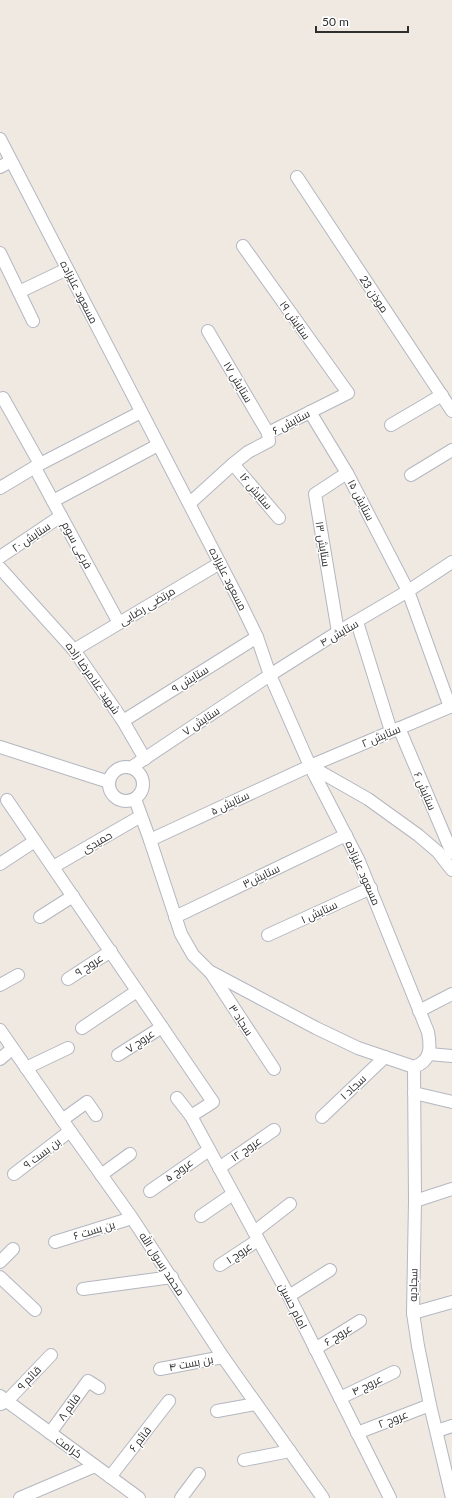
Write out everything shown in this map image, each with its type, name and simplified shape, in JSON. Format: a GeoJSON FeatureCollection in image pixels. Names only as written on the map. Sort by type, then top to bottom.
{"type":"FeatureCollection","features":[{"type":"Feature","properties":{"kind":"street","name":"مسعود علیزاده"},"geometry":{"type":"LineString","coordinates":[[0,139],[190,504],[257,637],[270,675],[310,766],[346,835],[371,888],[428,1032],[430,1043],[429,1054]]}},
{"type":"Feature","properties":{"kind":"street"},"geometry":{"type":"LineString","coordinates":[[0,167],[11,161]]}},
{"type":"Feature","properties":{"kind":"street","name":"موذن 23"},"geometry":{"type":"LineString","coordinates":[[297,177],[452,411]]}},
{"type":"Feature","properties":{"kind":"street","name":"ستایش ۱۹"},"geometry":{"type":"LineString","coordinates":[[243,246],[348,393]]}},
{"type":"Feature","properties":{"kind":"street"},"geometry":{"type":"LineString","coordinates":[[0,254],[33,320]]}},
{"type":"Feature","properties":{"kind":"street"},"geometry":{"type":"LineString","coordinates":[[19,292],[67,270]]}},
{"type":"Feature","properties":{"kind":"street","name":"ستایش ۱۷"},"geometry":{"type":"LineString","coordinates":[[208,331],[268,433]]}},
{"type":"Feature","properties":{"kind":"street","name":"ستایش ۶"},"geometry":{"type":"LineString","coordinates":[[190,504],[248,452],[269,441],[268,433],[348,393]]}},
{"type":"Feature","properties":{"kind":"street"},"geometry":{"type":"LineString","coordinates":[[391,425],[442,395]]}},
{"type":"Feature","properties":{"kind":"street","name":"فرعی سوم"},"geometry":{"type":"LineString","coordinates":[[3,398],[38,466],[53,501],[119,623]]}},
{"type":"Feature","properties":{"kind":"street"},"geometry":{"type":"LineString","coordinates":[[0,488],[38,466],[141,412]]}},
{"type":"Feature","properties":{"kind":"street","name":"ستایش ۱۵"},"geometry":{"type":"LineString","coordinates":[[310,412],[347,473],[408,592]]}},
{"type":"Feature","properties":{"kind":"street"},"geometry":{"type":"LineString","coordinates":[[53,501],[158,445]]}},
{"type":"Feature","properties":{"kind":"street"},"geometry":{"type":"LineString","coordinates":[[412,475],[452,450]]}},
{"type":"Feature","properties":{"kind":"street","name":"ستایش ۱۶"},"geometry":{"type":"LineString","coordinates":[[233,464],[278,518]]}},
{"type":"Feature","properties":{"kind":"street","name":"ستایش ۱۳"},"geometry":{"type":"LineString","coordinates":[[338,632],[315,494],[347,473]]}},
{"type":"Feature","properties":{"kind":"street","name":"ستایش ۲۰"},"geometry":{"type":"LineString","coordinates":[[0,557],[61,516]]}},
{"type":"Feature","properties":{"kind":"street","name":"ستایش ۴"},"geometry":{"type":"LineString","coordinates":[[270,675],[338,632],[408,592],[452,562]]}},
{"type":"Feature","properties":{"kind":"street","name":"مرتضی رضایی"},"geometry":{"type":"LineString","coordinates":[[74,650],[220,563]]}},
{"type":"Feature","properties":{"kind":"street","name":"شهید غلامرضا زاده"},"geometry":{"type":"LineString","coordinates":[[0,568],[74,650],[123,721],[145,759]]}},
{"type":"Feature","properties":{"kind":"street"},"geometry":{"type":"LineString","coordinates":[[408,592],[451,706]]}},
{"type":"Feature","properties":{"kind":"street"},"geometry":{"type":"LineString","coordinates":[[357,622],[395,730]]}},
{"type":"Feature","properties":{"kind":"street","name":"ستایش ۹"},"geometry":{"type":"LineString","coordinates":[[123,721],[257,637]]}},
{"type":"Feature","properties":{"kind":"street","name":"ستایش ۷"},"geometry":{"type":"LineString","coordinates":[[132,768],[270,675]]}},
{"type":"Feature","properties":{"kind":"street","name":"ستایش ۲"},"geometry":{"type":"LineString","coordinates":[[310,766],[451,706]]}},
{"type":"Feature","properties":{"kind":"street","name":"ستایش ۶"},"geometry":{"type":"LineString","coordinates":[[395,730],[452,853]]}},
{"type":"Feature","properties":{"kind":"street"},"geometry":{"type":"LineString","coordinates":[[0,746],[109,782]]}},
{"type":"Feature","properties":{"kind":"street"},"geometry":{"type":"LineString","coordinates":[[124,766],[132,768],[138,772],[142,778],[143,786],[141,793],[135,799],[128,801],[120,800],[114,796],[109,789],[111,774],[124,766]]}},
{"type":"Feature","properties":{"kind":"street"},"geometry":{"type":"LineString","coordinates":[[310,766],[368,799],[413,831],[438,852],[452,870]]}},
{"type":"Feature","properties":{"kind":"street","name":"ستایش ۵"},"geometry":{"type":"LineString","coordinates":[[150,840],[310,766]]}},
{"type":"Feature","properties":{"kind":"street"},"geometry":{"type":"LineString","coordinates":[[135,799],[181,934],[193,954],[209,970],[316,1028],[358,1048],[414,1067],[421,1065],[429,1054],[452,1056]]}},
{"type":"Feature","properties":{"kind":"street"},"geometry":{"type":"LineString","coordinates":[[7,800],[213,1102],[191,1116]]}},
{"type":"Feature","properties":{"kind":"street","name":"حمیدی"},"geometry":{"type":"LineString","coordinates":[[53,867],[142,816]]}},
{"type":"Feature","properties":{"kind":"street","name":"ستایش۳"},"geometry":{"type":"LineString","coordinates":[[175,917],[346,835]]}},
{"type":"Feature","properties":{"kind":"street"},"geometry":{"type":"LineString","coordinates":[[0,864],[35,840]]}},
{"type":"Feature","properties":{"kind":"street","name":"ستایش ۱"},"geometry":{"type":"LineString","coordinates":[[268,935],[371,888]]}},
{"type":"Feature","properties":{"kind":"street"},"geometry":{"type":"LineString","coordinates":[[40,917],[73,896]]}},
{"type":"Feature","properties":{"kind":"street","name":"عروج ۹"},"geometry":{"type":"LineString","coordinates":[[68,979],[111,951]]}},
{"type":"Feature","properties":{"kind":"street","name":"سجاد ۳"},"geometry":{"type":"LineString","coordinates":[[209,970],[274,1069]]}},
{"type":"Feature","properties":{"kind":"street"},"geometry":{"type":"LineString","coordinates":[[0,985],[18,976]]}},
{"type":"Feature","properties":{"kind":"street"},"geometry":{"type":"LineString","coordinates":[[82,1028],[137,990]]}},
{"type":"Feature","properties":{"kind":"street"},"geometry":{"type":"LineString","coordinates":[[420,1011],[452,994]]}},
{"type":"Feature","properties":{"kind":"street","name":"عروج ۷"},"geometry":{"type":"LineString","coordinates":[[118,1055],[162,1026]]}},
{"type":"Feature","properties":{"kind":"street","name":"محمد رسول الله"},"geometry":{"type":"LineString","coordinates":[[0,1030],[132,1218],[223,1357],[322,1497]]}},
{"type":"Feature","properties":{"kind":"street"},"geometry":{"type":"LineString","coordinates":[[26,1068],[68,1048]]}},
{"type":"Feature","properties":{"kind":"street"},"geometry":{"type":"LineString","coordinates":[[0,1059],[12,1049]]}},
{"type":"Feature","properties":{"kind":"street","name":"سجاد ۱"},"geometry":{"type":"LineString","coordinates":[[322,1117],[385,1057]]}},
{"type":"Feature","properties":{"kind":"street","name":"سجادیه"},"geometry":{"type":"LineString","coordinates":[[414,1067],[413,1313],[430,1404],[452,1498]]}},
{"type":"Feature","properties":{"kind":"street"},"geometry":{"type":"LineString","coordinates":[[414,1092],[452,1102]]}},
{"type":"Feature","properties":{"kind":"street","name":"امام حسین"},"geometry":{"type":"LineString","coordinates":[[177,1098],[191,1116],[289,1296],[390,1498]]}},
{"type":"Feature","properties":{"kind":"street"},"geometry":{"type":"LineString","coordinates":[[62,1120],[87,1102],[96,1115]]}},
{"type":"Feature","properties":{"kind":"street","name":"عروج ۱۲"},"geometry":{"type":"LineString","coordinates":[[219,1168],[274,1130]]}},
{"type":"Feature","properties":{"kind":"street","name":"بن بست ۹"},"geometry":{"type":"LineString","coordinates":[[14,1174],[70,1131]]}},
{"type":"Feature","properties":{"kind":"street","name":"عروج ۵"},"geometry":{"type":"LineString","coordinates":[[150,1191],[209,1150]]}},
{"type":"Feature","properties":{"kind":"street"},"geometry":{"type":"LineString","coordinates":[[101,1175],[130,1154]]}},
{"type":"Feature","properties":{"kind":"street"},"geometry":{"type":"LineString","coordinates":[[414,1201],[452,1189]]}},
{"type":"Feature","properties":{"kind":"street"},"geometry":{"type":"LineString","coordinates":[[201,1216],[233,1194]]}},
{"type":"Feature","properties":{"kind":"street","name":"عروج ۱"},"geometry":{"type":"LineString","coordinates":[[220,1265],[256,1236],[290,1204]]}},
{"type":"Feature","properties":{"kind":"street","name":"بن بست ۶"},"geometry":{"type":"LineString","coordinates":[[55,1242],[132,1218]]}},
{"type":"Feature","properties":{"kind":"street"},"geometry":{"type":"LineString","coordinates":[[0,1262],[13,1250]]}},
{"type":"Feature","properties":{"kind":"street"},"geometry":{"type":"LineString","coordinates":[[289,1296],[330,1270]]}},
{"type":"Feature","properties":{"kind":"street"},"geometry":{"type":"LineString","coordinates":[[0,1277],[35,1310]]}},
{"type":"Feature","properties":{"kind":"street"},"geometry":{"type":"LineString","coordinates":[[83,1289],[172,1277]]}},
{"type":"Feature","properties":{"kind":"street"},"geometry":{"type":"LineString","coordinates":[[413,1313],[452,1302]]}},
{"type":"Feature","properties":{"kind":"street","name":"عروج ۶"},"geometry":{"type":"LineString","coordinates":[[315,1349],[360,1321]]}},
{"type":"Feature","properties":{"kind":"street","name":"قائم ۹"},"geometry":{"type":"LineString","coordinates":[[2,1400],[51,1355]]}},
{"type":"Feature","properties":{"kind":"street","name":"بن بست ۴"},"geometry":{"type":"LineString","coordinates":[[160,1369],[223,1357]]}},
{"type":"Feature","properties":{"kind":"street","name":"عروج ۴"},"geometry":{"type":"LineString","coordinates":[[340,1398],[394,1372]]}},
{"type":"Feature","properties":{"kind":"street","name":"قائم ۸"},"geometry":{"type":"LineString","coordinates":[[50,1433],[88,1380],[99,1388]]}},
{"type":"Feature","properties":{"kind":"street","name":"کرامت"},"geometry":{"type":"LineString","coordinates":[[2,1400],[139,1498]]}},
{"type":"Feature","properties":{"kind":"street","name":"قائم ۶"},"geometry":{"type":"LineString","coordinates":[[110,1477],[169,1401]]}},
{"type":"Feature","properties":{"kind":"street"},"geometry":{"type":"LineString","coordinates":[[217,1411],[256,1404]]}},
{"type":"Feature","properties":{"kind":"street","name":"عروج ۲"},"geometry":{"type":"LineString","coordinates":[[357,1433],[430,1404]]}},
{"type":"Feature","properties":{"kind":"street"},"geometry":{"type":"LineString","coordinates":[[437,1431],[452,1426]]}},
{"type":"Feature","properties":{"kind":"street"},"geometry":{"type":"LineString","coordinates":[[244,1460],[290,1451]]}},
{"type":"Feature","properties":{"kind":"street"},"geometry":{"type":"LineString","coordinates":[[20,1498],[95,1466]]}},
{"type":"Feature","properties":{"kind":"street"},"geometry":{"type":"LineString","coordinates":[[181,1498],[199,1474]]}}]}
